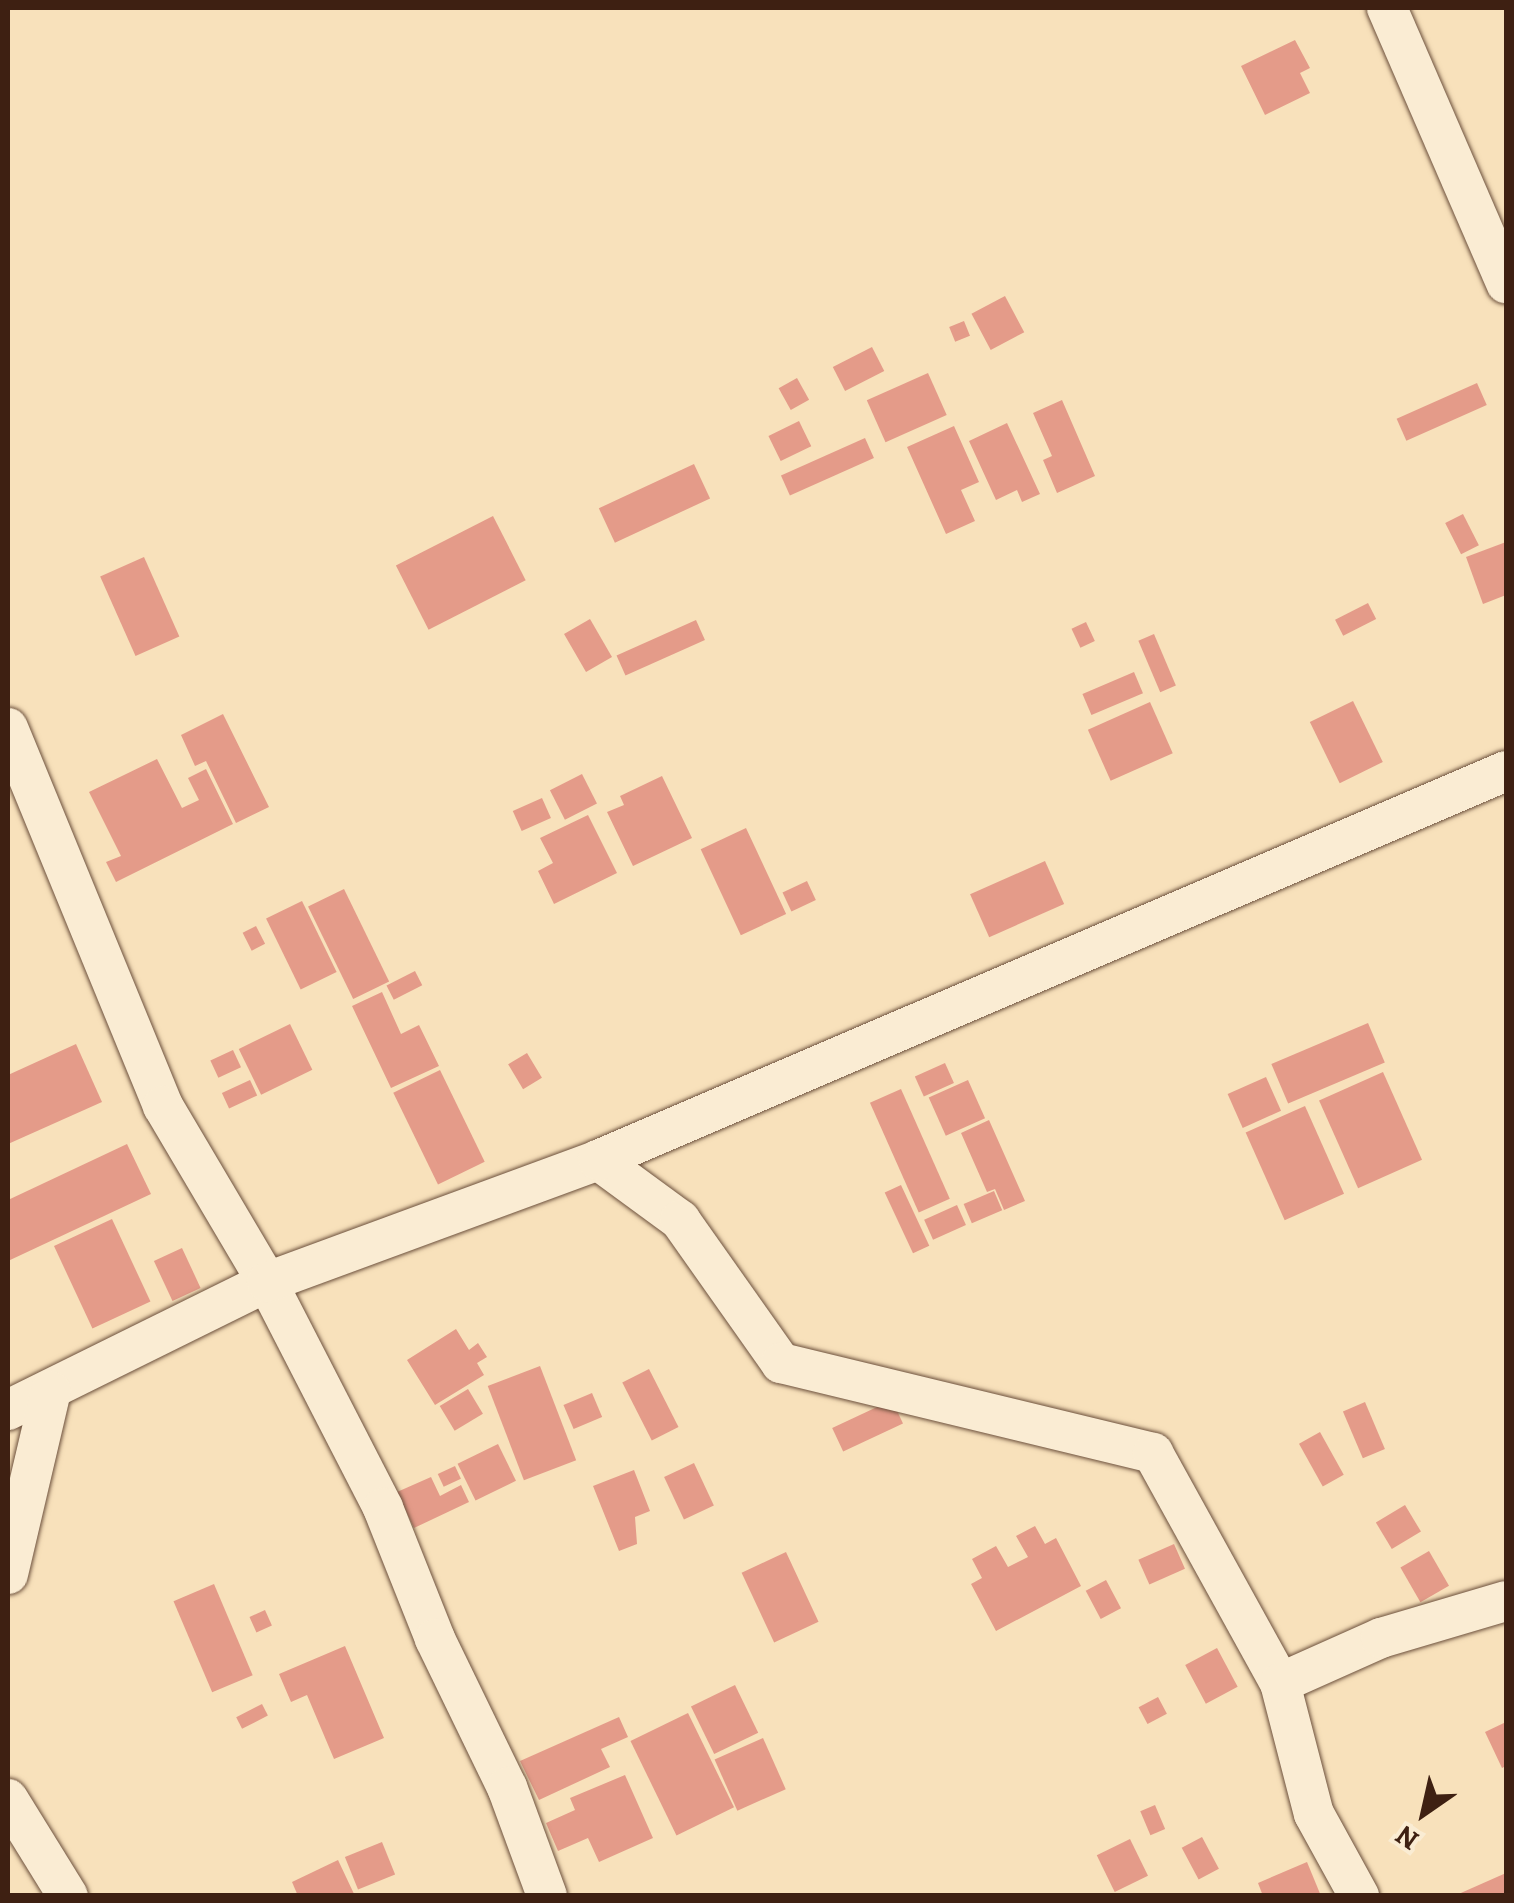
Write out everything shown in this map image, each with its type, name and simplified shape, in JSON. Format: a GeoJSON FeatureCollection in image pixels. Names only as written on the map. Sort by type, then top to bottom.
{"type":"FeatureCollection","features":[{"type":"Feature","properties":{"kind":"street"},"geometry":{"type":"LineString","coordinates":[[1387,8],[1506,284]]}},
{"type":"Feature","properties":{"kind":"street"},"geometry":{"type":"LineString","coordinates":[[8,728],[163,1106],[267,1282],[383,1508],[435,1639],[507,1787],[547,1896]]}},
{"type":"Feature","properties":{"kind":"street"},"geometry":{"type":"LineString","coordinates":[[8,1410],[267,1282],[598,1160],[1506,771]]}},
{"type":"Feature","properties":{"kind":"street"},"geometry":{"type":"LineString","coordinates":[[598,1160],[680,1220],[781,1363],[1153,1453],[1280,1683],[1314,1814],[1359,1896]]}},
{"type":"Feature","properties":{"kind":"street"},"geometry":{"type":"LineString","coordinates":[[8,1574],[15,1495],[50,1392]]}},
{"type":"Feature","properties":{"kind":"street"},"geometry":{"type":"LineString","coordinates":[[1280,1683],[1381,1638],[1506,1601]]}},
{"type":"Feature","properties":{"kind":"street"},"geometry":{"type":"LineString","coordinates":[[8,1799],[68,1896]]}},
{"type":"Feature","properties":{"kind":"building"},"geometry":{"type":"Polygon","coordinates":[[[1295,40],[1310,68],[1300,73],[1310,93],[1265,115],[1241,66],[1295,40]]]}},
{"type":"Feature","properties":{"kind":"building"},"geometry":{"type":"Polygon","coordinates":[[[1005,296],[1024,332],[991,350],[971,314],[1005,296]]]}},
{"type":"Feature","properties":{"kind":"building"},"geometry":{"type":"Polygon","coordinates":[[[964,321],[970,336],[955,342],[949,327],[964,321]]]}},
{"type":"Feature","properties":{"kind":"building"},"geometry":{"type":"Polygon","coordinates":[[[872,347],[884,371],[845,391],[833,367],[872,347]]]}},
{"type":"Feature","properties":{"kind":"building"},"geometry":{"type":"Polygon","coordinates":[[[928,373],[947,415],[886,442],[867,400],[928,373]]]}},
{"type":"Feature","properties":{"kind":"building"},"geometry":{"type":"Polygon","coordinates":[[[797,378],[809,400],[791,410],[779,388],[797,378]]]}},
{"type":"Feature","properties":{"kind":"building"},"geometry":{"type":"Polygon","coordinates":[[[1477,383],[1487,405],[1406,441],[1397,419],[1477,383]]]}},
{"type":"Feature","properties":{"kind":"building"},"geometry":{"type":"Polygon","coordinates":[[[1062,400],[1095,476],[1057,493],[1043,460],[1052,456],[1033,413],[1062,400]]]}},
{"type":"Feature","properties":{"kind":"building"},"geometry":{"type":"Polygon","coordinates":[[[799,421],[811,446],[781,461],[768,436],[799,421]]]}},
{"type":"Feature","properties":{"kind":"building"},"geometry":{"type":"Polygon","coordinates":[[[1007,423],[1040,494],[1022,502],[1017,490],[996,500],[969,441],[1007,423]]]}},
{"type":"Feature","properties":{"kind":"building"},"geometry":{"type":"Polygon","coordinates":[[[954,426],[979,482],[961,490],[975,521],[946,534],[907,447],[954,426]]]}},
{"type":"Feature","properties":{"kind":"building"},"geometry":{"type":"Polygon","coordinates":[[[865,438],[874,458],[790,496],[781,475],[865,438]]]}},
{"type":"Feature","properties":{"kind":"building"},"geometry":{"type":"Polygon","coordinates":[[[694,464],[710,498],[615,543],[599,508],[694,464]]]}},
{"type":"Feature","properties":{"kind":"building"},"geometry":{"type":"Polygon","coordinates":[[[1463,514],[1479,545],[1461,554],[1445,523],[1463,514]]]}},
{"type":"Feature","properties":{"kind":"building"},"geometry":{"type":"Polygon","coordinates":[[[493,516],[526,580],[429,630],[396,565],[493,516]]]}},
{"type":"Feature","properties":{"kind":"building"},"geometry":{"type":"Polygon","coordinates":[[[1506,542],[1506,595],[1483,604],[1466,557],[1506,542]]]}},
{"type":"Feature","properties":{"kind":"building"},"geometry":{"type":"Polygon","coordinates":[[[144,557],[179,636],[136,656],[100,577],[144,557]]]}},
{"type":"Feature","properties":{"kind":"building"},"geometry":{"type":"Polygon","coordinates":[[[1368,603],[1376,619],[1343,636],[1335,620],[1368,603]]]}},
{"type":"Feature","properties":{"kind":"building"},"geometry":{"type":"Polygon","coordinates":[[[590,619],[612,657],[586,672],[564,634],[590,619]]]}},
{"type":"Feature","properties":{"kind":"building"},"geometry":{"type":"Polygon","coordinates":[[[696,620],[705,640],[625,675],[617,655],[696,620]]]}},
{"type":"Feature","properties":{"kind":"building"},"geometry":{"type":"Polygon","coordinates":[[[1086,622],[1095,641],[1080,648],[1071,629],[1086,622]]]}},
{"type":"Feature","properties":{"kind":"building"},"geometry":{"type":"Polygon","coordinates":[[[1154,634],[1176,686],[1160,692],[1138,641],[1154,634]]]}},
{"type":"Feature","properties":{"kind":"building"},"geometry":{"type":"Polygon","coordinates":[[[1134,672],[1143,693],[1091,715],[1082,694],[1134,672]]]}},
{"type":"Feature","properties":{"kind":"building"},"geometry":{"type":"Polygon","coordinates":[[[1353,701],[1383,762],[1340,783],[1310,722],[1353,701]]]}},
{"type":"Feature","properties":{"kind":"building"},"geometry":{"type":"Polygon","coordinates":[[[1150,702],[1173,753],[1111,781],[1088,730],[1150,702]]]}},
{"type":"Feature","properties":{"kind":"building"},"geometry":{"type":"Polygon","coordinates":[[[223,714],[269,807],[236,823],[206,761],[195,766],[181,735],[223,714]]]}},
{"type":"Feature","properties":{"kind":"building"},"geometry":{"type":"Polygon","coordinates":[[[157,759],[182,808],[199,800],[188,778],[206,769],[233,824],[116,882],[106,862],[121,856],[89,792],[157,759]]]}},
{"type":"Feature","properties":{"kind":"building"},"geometry":{"type":"Polygon","coordinates":[[[582,774],[597,803],[565,820],[550,790],[582,774]]]}},
{"type":"Feature","properties":{"kind":"building"},"geometry":{"type":"Polygon","coordinates":[[[662,776],[692,838],[633,866],[607,812],[624,805],[620,796],[662,776]]]}},
{"type":"Feature","properties":{"kind":"building"},"geometry":{"type":"Polygon","coordinates":[[[542,798],[551,818],[522,831],[513,811],[542,798]]]}},
{"type":"Feature","properties":{"kind":"building"},"geometry":{"type":"Polygon","coordinates":[[[588,815],[617,873],[554,904],[538,871],[553,863],[540,838],[588,815]]]}},
{"type":"Feature","properties":{"kind":"building"},"geometry":{"type":"Polygon","coordinates":[[[746,828],[786,914],[741,935],[701,849],[746,828]]]}},
{"type":"Feature","properties":{"kind":"building"},"geometry":{"type":"Polygon","coordinates":[[[1045,861],[1064,904],[989,937],[970,894],[1045,861]]]}},
{"type":"Feature","properties":{"kind":"building"},"geometry":{"type":"Polygon","coordinates":[[[807,881],[816,900],[791,911],[783,892],[807,881]]]}},
{"type":"Feature","properties":{"kind":"building"},"geometry":{"type":"Polygon","coordinates":[[[344,889],[389,982],[353,999],[308,907],[344,889]]]}},
{"type":"Feature","properties":{"kind":"building"},"geometry":{"type":"Polygon","coordinates":[[[302,901],[337,972],[301,990],[266,919],[302,901]]]}},
{"type":"Feature","properties":{"kind":"building"},"geometry":{"type":"Polygon","coordinates":[[[256,926],[265,944],[252,951],[243,933],[256,926]]]}},
{"type":"Feature","properties":{"kind":"building"},"geometry":{"type":"Polygon","coordinates":[[[415,971],[422,985],[394,1000],[386,986],[415,971]]]}},
{"type":"Feature","properties":{"kind":"building"},"geometry":{"type":"Polygon","coordinates":[[[382,992],[401,1034],[419,1025],[439,1066],[391,1088],[352,1006],[382,992]]]}},
{"type":"Feature","properties":{"kind":"building"},"geometry":{"type":"Polygon","coordinates":[[[1368,1023],[1385,1063],[1288,1104],[1271,1064],[1368,1023]]]}},
{"type":"Feature","properties":{"kind":"building"},"geometry":{"type":"Polygon","coordinates":[[[290,1024],[312,1070],[261,1095],[239,1049],[290,1024]]]}},
{"type":"Feature","properties":{"kind":"building"},"geometry":{"type":"Polygon","coordinates":[[[76,1044],[102,1102],[8,1144],[8,1075],[76,1044]]]}},
{"type":"Feature","properties":{"kind":"building"},"geometry":{"type":"Polygon","coordinates":[[[233,1050],[241,1067],[218,1078],[210,1061],[233,1050]]]}},
{"type":"Feature","properties":{"kind":"building"},"geometry":{"type":"Polygon","coordinates":[[[527,1053],[542,1078],[523,1089],[508,1064],[527,1053]]]}},
{"type":"Feature","properties":{"kind":"building"},"geometry":{"type":"Polygon","coordinates":[[[945,1063],[954,1083],[924,1097],[915,1076],[945,1063]]]}},
{"type":"Feature","properties":{"kind":"building"},"geometry":{"type":"Polygon","coordinates":[[[440,1070],[485,1162],[438,1184],[393,1093],[440,1070]]]}},
{"type":"Feature","properties":{"kind":"building"},"geometry":{"type":"Polygon","coordinates":[[[1383,1072],[1422,1160],[1358,1188],[1319,1100],[1383,1072]]]}},
{"type":"Feature","properties":{"kind":"building"},"geometry":{"type":"Polygon","coordinates":[[[1266,1077],[1281,1111],[1243,1128],[1228,1094],[1266,1077]]]}},
{"type":"Feature","properties":{"kind":"building"},"geometry":{"type":"Polygon","coordinates":[[[250,1080],[257,1095],[229,1109],[222,1093],[250,1080]]]}},
{"type":"Feature","properties":{"kind":"building"},"geometry":{"type":"Polygon","coordinates":[[[968,1080],[985,1118],[946,1136],[929,1097],[968,1080]]]}},
{"type":"Feature","properties":{"kind":"building"},"geometry":{"type":"Polygon","coordinates":[[[901,1089],[950,1199],[919,1212],[870,1103],[901,1089]]]}},
{"type":"Feature","properties":{"kind":"building"},"geometry":{"type":"Polygon","coordinates":[[[1305,1106],[1344,1194],[1285,1220],[1246,1132],[1305,1106]]]}},
{"type":"Feature","properties":{"kind":"building"},"geometry":{"type":"Polygon","coordinates":[[[989,1120],[1025,1201],[1004,1210],[995,1189],[987,1192],[961,1133],[989,1120]]]}},
{"type":"Feature","properties":{"kind":"building"},"geometry":{"type":"Polygon","coordinates":[[[127,1144],[151,1194],[8,1261],[8,1200],[127,1144]]]}},
{"type":"Feature","properties":{"kind":"building"},"geometry":{"type":"Polygon","coordinates":[[[901,1185],[929,1246],[913,1253],[885,1193],[901,1185]]]}},
{"type":"Feature","properties":{"kind":"building"},"geometry":{"type":"Polygon","coordinates":[[[994,1191],[1002,1210],[972,1223],[964,1204],[994,1191]]]}},
{"type":"Feature","properties":{"kind":"building"},"geometry":{"type":"Polygon","coordinates":[[[957,1205],[966,1225],[933,1240],[924,1220],[957,1205]]]}},
{"type":"Feature","properties":{"kind":"building"},"geometry":{"type":"Polygon","coordinates":[[[112,1219],[150,1301],[92,1329],[54,1246],[112,1219]]]}},
{"type":"Feature","properties":{"kind":"building"},"geometry":{"type":"Polygon","coordinates":[[[182,1248],[201,1288],[172,1301],[154,1261],[182,1248]]]}},
{"type":"Feature","properties":{"kind":"building"},"geometry":{"type":"Polygon","coordinates":[[[456,1329],[469,1350],[478,1343],[487,1357],[477,1363],[484,1375],[435,1405],[407,1360],[456,1329]]]}},
{"type":"Feature","properties":{"kind":"building"},"geometry":{"type":"Polygon","coordinates":[[[540,1366],[576,1460],[524,1480],[488,1386],[540,1366]]]}},
{"type":"Feature","properties":{"kind":"building"},"geometry":{"type":"Polygon","coordinates":[[[649,1369],[679,1427],[652,1441],[622,1383],[649,1369]]]}},
{"type":"Feature","properties":{"kind":"building"},"geometry":{"type":"Polygon","coordinates":[[[468,1389],[483,1414],[455,1431],[440,1406],[468,1389]]]}},
{"type":"Feature","properties":{"kind":"building"},"geometry":{"type":"Polygon","coordinates":[[[592,1393],[602,1417],[574,1429],[563,1405],[592,1393]]]}},
{"type":"Feature","properties":{"kind":"building"},"geometry":{"type":"Polygon","coordinates":[[[892,1400],[903,1424],[843,1451],[832,1428],[892,1400]]]}},
{"type":"Feature","properties":{"kind":"building"},"geometry":{"type":"Polygon","coordinates":[[[1365,1402],[1385,1449],[1363,1458],[1343,1411],[1365,1402]]]}},
{"type":"Feature","properties":{"kind":"building"},"geometry":{"type":"Polygon","coordinates":[[[1320,1432],[1344,1475],[1323,1486],[1299,1444],[1320,1432]]]}},
{"type":"Feature","properties":{"kind":"building"},"geometry":{"type":"Polygon","coordinates":[[[498,1444],[516,1481],[476,1501],[458,1464],[498,1444]]]}},
{"type":"Feature","properties":{"kind":"building"},"geometry":{"type":"Polygon","coordinates":[[[694,1463],[714,1506],[684,1520],[664,1477],[694,1463]]]}},
{"type":"Feature","properties":{"kind":"building"},"geometry":{"type":"Polygon","coordinates":[[[455,1466],[461,1479],[444,1487],[438,1474],[455,1466]]]}},
{"type":"Feature","properties":{"kind":"building"},"geometry":{"type":"Polygon","coordinates":[[[634,1470],[650,1511],[635,1517],[637,1544],[619,1551],[593,1486],[634,1470]]]}},
{"type":"Feature","properties":{"kind":"building"},"geometry":{"type":"Polygon","coordinates":[[[431,1477],[440,1496],[461,1485],[469,1502],[414,1528],[397,1492],[431,1477]]]}},
{"type":"Feature","properties":{"kind":"building"},"geometry":{"type":"Polygon","coordinates":[[[1405,1505],[1421,1532],[1392,1549],[1376,1523],[1405,1505]]]}},
{"type":"Feature","properties":{"kind":"building"},"geometry":{"type":"Polygon","coordinates":[[[1035,1526],[1045,1544],[1056,1538],[1081,1586],[996,1631],[971,1584],[982,1578],[972,1559],[996,1546],[1008,1567],[1028,1557],[1016,1536],[1035,1526]]]}},
{"type":"Feature","properties":{"kind":"building"},"geometry":{"type":"Polygon","coordinates":[[[1174,1544],[1185,1569],[1149,1585],[1138,1560],[1174,1544]]]}},
{"type":"Feature","properties":{"kind":"building"},"geometry":{"type":"Polygon","coordinates":[[[1429,1551],[1449,1586],[1420,1602],[1400,1568],[1429,1551]]]}},
{"type":"Feature","properties":{"kind":"building"},"geometry":{"type":"Polygon","coordinates":[[[786,1552],[819,1622],[774,1642],[742,1573],[786,1552]]]}},
{"type":"Feature","properties":{"kind":"building"},"geometry":{"type":"Polygon","coordinates":[[[1106,1580],[1121,1608],[1101,1619],[1086,1591],[1106,1580]]]}},
{"type":"Feature","properties":{"kind":"building"},"geometry":{"type":"Polygon","coordinates":[[[214,1584],[253,1675],[212,1692],[173,1601],[214,1584]]]}},
{"type":"Feature","properties":{"kind":"building"},"geometry":{"type":"Polygon","coordinates":[[[265,1610],[272,1626],[256,1632],[249,1617],[265,1610]]]}},
{"type":"Feature","properties":{"kind":"building"},"geometry":{"type":"Polygon","coordinates":[[[345,1646],[384,1738],[334,1759],[307,1695],[291,1702],[279,1674],[345,1646]]]}},
{"type":"Feature","properties":{"kind":"building"},"geometry":{"type":"Polygon","coordinates":[[[1217,1648],[1238,1687],[1206,1704],[1185,1665],[1217,1648]]]}},
{"type":"Feature","properties":{"kind":"building"},"geometry":{"type":"Polygon","coordinates":[[[735,1685],[758,1733],[714,1754],[691,1706],[735,1685]]]}},
{"type":"Feature","properties":{"kind":"building"},"geometry":{"type":"Polygon","coordinates":[[[1158,1697],[1167,1714],[1147,1724],[1139,1707],[1158,1697]]]}},
{"type":"Feature","properties":{"kind":"building"},"geometry":{"type":"Polygon","coordinates":[[[262,1704],[268,1716],[242,1729],[236,1717],[262,1704]]]}},
{"type":"Feature","properties":{"kind":"building"},"geometry":{"type":"Polygon","coordinates":[[[688,1713],[734,1807],[677,1835],[630,1741],[688,1713]]]}},
{"type":"Feature","properties":{"kind":"building"},"geometry":{"type":"Polygon","coordinates":[[[619,1717],[628,1737],[601,1749],[610,1767],[539,1800],[520,1761],[619,1717]]]}},
{"type":"Feature","properties":{"kind":"building"},"geometry":{"type":"Polygon","coordinates":[[[1506,1722],[1506,1766],[1502,1768],[1485,1732],[1506,1722]]]}},
{"type":"Feature","properties":{"kind":"building"},"geometry":{"type":"Polygon","coordinates":[[[763,1738],[786,1789],[737,1811],[715,1760],[763,1738]]]}},
{"type":"Feature","properties":{"kind":"building"},"geometry":{"type":"Polygon","coordinates":[[[625,1775],[653,1838],[599,1862],[588,1838],[558,1851],[546,1823],[575,1810],[570,1798],[625,1775]]]}},
{"type":"Feature","properties":{"kind":"building"},"geometry":{"type":"Polygon","coordinates":[[[1155,1805],[1165,1829],[1150,1835],[1140,1811],[1155,1805]]]}},
{"type":"Feature","properties":{"kind":"building"},"geometry":{"type":"Polygon","coordinates":[[[1202,1837],[1219,1869],[1199,1880],[1182,1848],[1202,1837]]]}},
{"type":"Feature","properties":{"kind":"building"},"geometry":{"type":"Polygon","coordinates":[[[1130,1839],[1148,1876],[1115,1892],[1097,1855],[1130,1839]]]}},
{"type":"Feature","properties":{"kind":"building"},"geometry":{"type":"Polygon","coordinates":[[[382,1842],[395,1874],[358,1889],[345,1857],[382,1842]]]}},
{"type":"Feature","properties":{"kind":"building"},"geometry":{"type":"Polygon","coordinates":[[[338,1860],[355,1896],[298,1896],[292,1882],[338,1860]]]}},
{"type":"Feature","properties":{"kind":"building"},"geometry":{"type":"Polygon","coordinates":[[[1307,1862],[1321,1896],[1263,1896],[1258,1883],[1307,1862]]]}},
{"type":"Feature","properties":{"kind":"building"},"geometry":{"type":"Polygon","coordinates":[[[1506,1873],[1506,1896],[1454,1896],[1506,1873]]]}}]}
